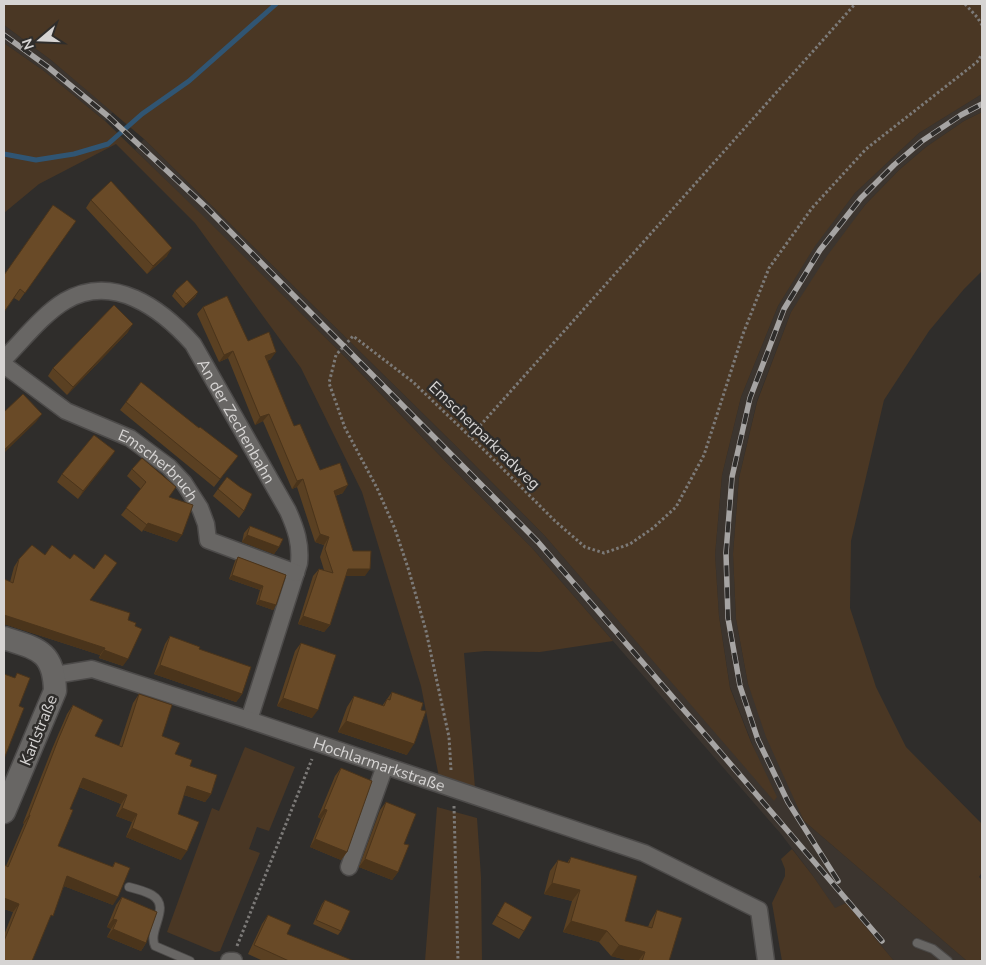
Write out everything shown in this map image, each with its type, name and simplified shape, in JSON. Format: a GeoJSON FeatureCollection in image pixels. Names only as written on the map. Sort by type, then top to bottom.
{"type":"FeatureCollection","features":[{"type":"Feature","properties":{"kind":"street","name":"An der Zechenbahn"},"geometry":{"type":"LineString","coordinates":[[4,359],[51,311],[64,301],[78,294],[88,292],[121,292],[137,299],[171,322],[193,344],[288,511],[298,538],[300,552],[296,573],[249,720]]}},
{"type":"Feature","properties":{"kind":"street","name":"Emscherbruch"},"geometry":{"type":"LineString","coordinates":[[4,365],[66,411],[130,438],[169,468],[184,483],[200,508],[206,524],[208,540],[296,573]]}},
{"type":"Feature","properties":{"kind":"street"},"geometry":{"type":"LineString","coordinates":[[4,638],[41,653],[52,666],[54,674]]}},
{"type":"Feature","properties":{"kind":"street","name":"Hochlarmarkstraße"},"geometry":{"type":"LineString","coordinates":[[54,674],[92,669],[644,852],[759,910],[766,961]]}},
{"type":"Feature","properties":{"kind":"street","name":"Karlstraße"},"geometry":{"type":"LineString","coordinates":[[4,812],[55,691],[54,674]]}},
{"type":"Feature","properties":{"kind":"street"},"geometry":{"type":"LineString","coordinates":[[349,867],[385,766]]}},
{"type":"Feature","properties":{"kind":"lane"},"geometry":{"type":"LineString","coordinates":[[130,887],[150,894],[159,902],[159,917],[152,938],[155,946],[190,961]]}},
{"type":"Feature","properties":{"kind":"lane"},"geometry":{"type":"LineString","coordinates":[[917,943],[933,949],[948,961]]}},
{"type":"Feature","properties":{"kind":"path"},"geometry":{"type":"LineString","coordinates":[[470,437],[855,4]]}},
{"type":"Feature","properties":{"kind":"path"},"geometry":{"type":"LineString","coordinates":[[965,4],[982,25]]}},
{"type":"Feature","properties":{"kind":"path","name":"Emscherparkradweg"},"geometry":{"type":"LineString","coordinates":[[458,961],[449,737],[426,631],[395,529],[377,488],[345,428],[330,383],[336,356],[352,336],[413,382],[555,521],[585,547],[604,553],[630,544],[653,528],[676,507],[704,455],[743,334],[769,268],[812,208],[866,149],[977,62],[982,54]]}},
{"type":"Feature","properties":{"kind":"path"},"geometry":{"type":"LineString","coordinates":[[232,961],[318,743]]}},
{"type":"Feature","properties":{"kind":"shaded area"},"geometry":{"type":"Polygon","coordinates":[[[4,4],[982,4],[982,94],[919,133],[855,193],[815,246],[778,306],[741,397],[722,475],[715,555],[719,616],[730,688],[751,742],[777,797],[774,801],[545,536],[144,139],[51,60],[4,25],[4,4]]]}},
{"type":"Feature","properties":{"kind":"shaded area"},"geometry":{"type":"Polygon","coordinates":[[[4,25],[51,60],[113,112],[105,121],[44,71],[4,43],[4,25]]]}},
{"type":"Feature","properties":{"kind":"shaded area"},"geometry":{"type":"Polygon","coordinates":[[[4,43],[44,71],[105,121],[200,213],[345,357],[532,548],[613,641],[540,652],[485,651],[464,653],[475,788],[439,777],[421,686],[362,492],[301,368],[195,223],[116,144],[39,184],[4,213],[4,43]]]}},
{"type":"Feature","properties":{"kind":"shaded area"},"geometry":{"type":"Polygon","coordinates":[[[982,94],[982,112],[964,121],[926,147],[899,170],[865,205],[791,312],[757,401],[739,478],[733,554],[736,619],[748,684],[804,821],[967,961],[894,961],[846,903],[835,909],[781,834],[532,548],[345,357],[135,150],[144,139],[545,536],[774,800],[730,687],[719,616],[715,555],[722,475],[741,397],[778,306],[815,245],[855,193],[919,133],[982,94]]]}},
{"type":"Feature","properties":{"kind":"shaded area"},"geometry":{"type":"Polygon","coordinates":[[[982,112],[982,271],[964,289],[929,331],[884,400],[851,541],[850,608],[876,687],[906,747],[982,824],[982,872],[979,877],[982,880],[982,961],[967,961],[804,821],[766,737],[748,684],[736,619],[733,554],[739,478],[757,402],[791,312],[827,256],[865,205],[899,170],[926,147],[964,121],[982,112]]]}},
{"type":"Feature","properties":{"kind":"shaded area"},"geometry":{"type":"Polygon","coordinates":[[[245,747],[295,767],[269,831],[257,827],[249,849],[260,853],[220,951],[215,952],[167,932],[212,808],[219,811],[245,747]]]}},
{"type":"Feature","properties":{"kind":"shaded area"},"geometry":{"type":"Polygon","coordinates":[[[437,807],[477,818],[481,877],[482,961],[425,961],[437,807]]]}},
{"type":"Feature","properties":{"kind":"shaded area"},"geometry":{"type":"Polygon","coordinates":[[[792,849],[835,908],[846,903],[894,961],[782,961],[772,903],[785,876],[785,869],[781,859],[792,849]]]}},
{"type":"Feature","properties":{"kind":"building"},"geometry":{"type":"Polygon","coordinates":[[[111,181],[172,248],[153,266],[91,200],[111,181]]]}},
{"type":"Feature","properties":{"kind":"building"},"geometry":{"type":"Polygon","coordinates":[[[53,205],[76,221],[25,293],[20,289],[4,312],[4,275],[53,205]]]}},
{"type":"Feature","properties":{"kind":"building"},"geometry":{"type":"Polygon","coordinates":[[[187,280],[198,292],[186,304],[175,291],[187,280]]]}},
{"type":"Feature","properties":{"kind":"building"},"geometry":{"type":"Polygon","coordinates":[[[227,296],[248,341],[269,332],[276,352],[265,356],[294,426],[300,424],[320,470],[340,463],[348,485],[334,491],[353,551],[371,551],[370,569],[348,569],[330,625],[303,616],[319,569],[333,573],[325,549],[329,537],[320,534],[303,479],[297,481],[269,414],[260,417],[233,351],[224,355],[203,307],[227,296]]]}},
{"type":"Feature","properties":{"kind":"building"},"geometry":{"type":"Polygon","coordinates":[[[114,305],[133,324],[73,387],[53,368],[114,305]]]}},
{"type":"Feature","properties":{"kind":"building"},"geometry":{"type":"Polygon","coordinates":[[[141,382],[238,456],[220,479],[126,402],[141,382]]]}},
{"type":"Feature","properties":{"kind":"building"},"geometry":{"type":"Polygon","coordinates":[[[23,394],[42,414],[4,450],[4,412],[23,394]]]}},
{"type":"Feature","properties":{"kind":"building"},"geometry":{"type":"Polygon","coordinates":[[[94,435],[115,451],[83,491],[62,474],[94,435]]]}},
{"type":"Feature","properties":{"kind":"building"},"geometry":{"type":"Polygon","coordinates":[[[142,458],[176,487],[169,497],[193,505],[182,535],[148,523],[147,525],[126,508],[146,482],[132,469],[142,458]]]}},
{"type":"Feature","properties":{"kind":"building"},"geometry":{"type":"Polygon","coordinates":[[[227,477],[252,494],[244,511],[218,489],[227,477]]]}},
{"type":"Feature","properties":{"kind":"building"},"geometry":{"type":"Polygon","coordinates":[[[250,526],[283,539],[279,547],[247,535],[250,526]]]}},
{"type":"Feature","properties":{"kind":"building"},"geometry":{"type":"Polygon","coordinates":[[[32,545],[45,555],[52,545],[70,559],[74,554],[94,569],[105,554],[117,563],[90,600],[130,613],[128,620],[136,623],[135,626],[142,629],[128,659],[104,650],[105,648],[4,615],[4,579],[13,583],[19,559],[32,545]]]}},
{"type":"Feature","properties":{"kind":"building"},"geometry":{"type":"Polygon","coordinates":[[[238,557],[286,575],[276,605],[259,600],[263,586],[232,575],[238,557]]]}},
{"type":"Feature","properties":{"kind":"building"},"geometry":{"type":"Polygon","coordinates":[[[170,636],[200,647],[199,649],[251,667],[242,694],[160,665],[170,636]]]}},
{"type":"Feature","properties":{"kind":"building"},"geometry":{"type":"Polygon","coordinates":[[[301,643],[336,655],[318,710],[283,698],[301,643]]]}},
{"type":"Feature","properties":{"kind":"building"},"geometry":{"type":"Polygon","coordinates":[[[17,673],[30,678],[19,706],[24,708],[4,759],[4,674],[15,678],[17,673]]]}},
{"type":"Feature","properties":{"kind":"building"},"geometry":{"type":"Polygon","coordinates":[[[392,692],[423,703],[421,710],[426,711],[414,744],[346,721],[354,696],[384,706],[387,699],[390,700],[392,692]]]}},
{"type":"Feature","properties":{"kind":"building"},"geometry":{"type":"Polygon","coordinates":[[[139,694],[172,705],[162,736],[180,743],[175,754],[192,760],[190,766],[217,775],[211,794],[187,786],[178,814],[199,822],[187,851],[132,828],[137,814],[122,808],[127,795],[83,778],[70,809],[73,810],[58,846],[113,867],[115,862],[130,868],[118,897],[67,876],[53,916],[51,915],[32,961],[4,961],[4,941],[19,904],[4,898],[5,865],[8,867],[73,705],[103,720],[95,736],[122,747],[139,694]]]}},
{"type":"Feature","properties":{"kind":"building"},"geometry":{"type":"Polygon","coordinates":[[[341,768],[372,781],[347,852],[315,839],[327,810],[324,809],[341,768]]]}},
{"type":"Feature","properties":{"kind":"building"},"geometry":{"type":"Polygon","coordinates":[[[386,802],[416,814],[404,844],[409,845],[398,872],[365,859],[386,802]]]}},
{"type":"Feature","properties":{"kind":"building"},"geometry":{"type":"Polygon","coordinates":[[[571,857],[637,876],[625,921],[652,928],[657,910],[682,918],[669,961],[642,961],[645,952],[619,945],[607,931],[571,921],[580,890],[552,883],[558,860],[569,863],[571,857]]]}},
{"type":"Feature","properties":{"kind":"building"},"geometry":{"type":"Polygon","coordinates":[[[122,897],[157,912],[146,943],[113,929],[117,920],[113,919],[122,897]]]}},
{"type":"Feature","properties":{"kind":"building"},"geometry":{"type":"Polygon","coordinates":[[[325,900],[350,911],[341,931],[316,920],[325,900]]]}},
{"type":"Feature","properties":{"kind":"building"},"geometry":{"type":"Polygon","coordinates":[[[505,902],[532,917],[524,931],[497,916],[505,902]]]}},
{"type":"Feature","properties":{"kind":"building"},"geometry":{"type":"Polygon","coordinates":[[[268,915],[291,925],[287,934],[354,961],[289,961],[254,945],[268,915]]]}},
{"type":"Feature","properties":{"kind":"waterway"},"geometry":{"type":"LineString","coordinates":[[4,154],[36,160],[74,154],[108,144],[142,114],[189,81],[276,4]]}},
{"type":"Feature","properties":{"kind":"railway"},"geometry":{"type":"LineString","coordinates":[[4,35],[48,67],[109,117],[206,207],[538,542],[882,941]]}},
{"type":"Feature","properties":{"kind":"railway"},"geometry":{"type":"LineString","coordinates":[[838,881],[788,802],[758,740],[740,686],[728,618],[726,553],[732,477],[750,398],[784,309],[820,250],[861,198],[894,165],[922,141],[961,115],[982,104]]}}]}
